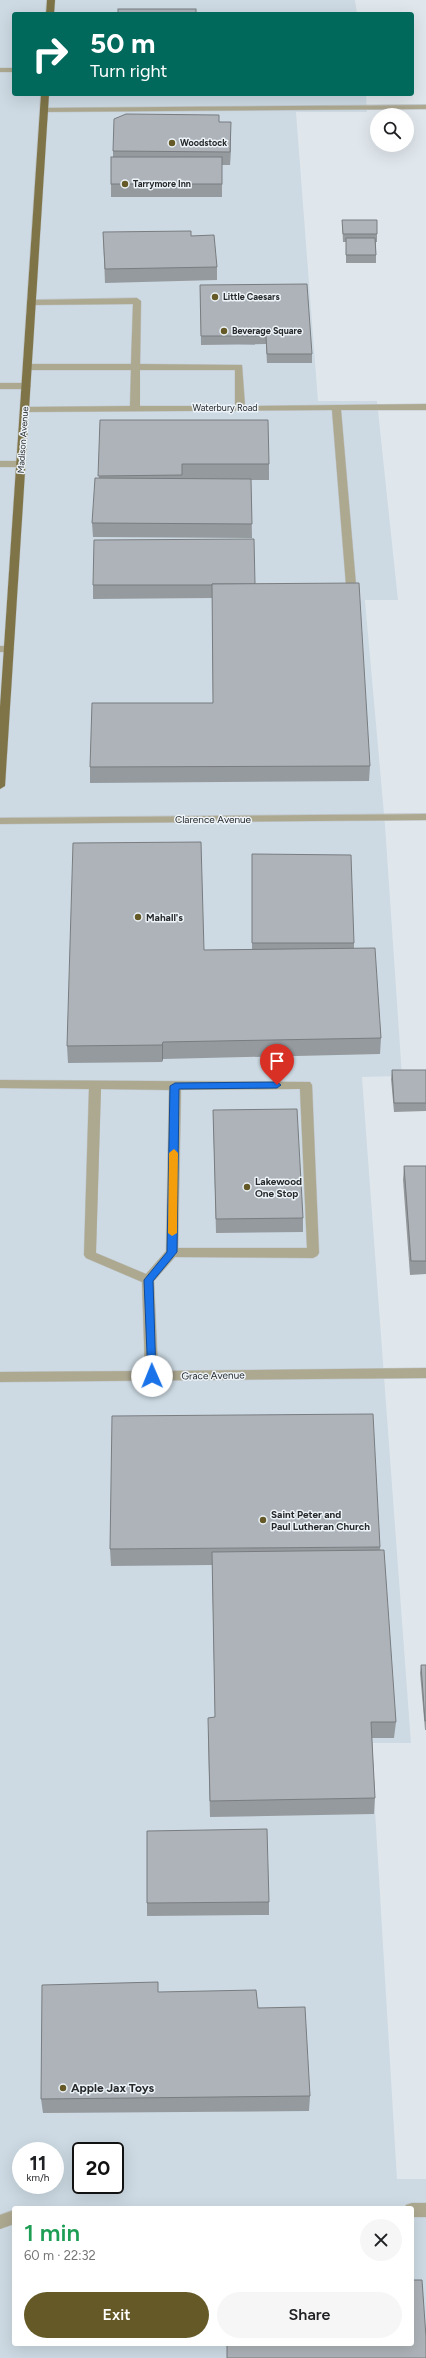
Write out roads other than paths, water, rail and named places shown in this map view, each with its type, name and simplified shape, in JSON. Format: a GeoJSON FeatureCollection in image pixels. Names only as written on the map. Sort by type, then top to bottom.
{"type":"FeatureCollection","features":[{"type":"Feature","properties":{"kind":"main road"},"geometry":{"type":"LineString","coordinates":[[50,12],[51,0]]}},
{"type":"Feature","properties":{"kind":"main road","name":"Madison Avenue"},"geometry":{"type":"LineString","coordinates":[[0,786],[5,649],[25,410],[46,96]]}},
{"type":"Feature","properties":{"kind":"street"},"geometry":{"type":"LineString","coordinates":[[0,70],[12,70]]}},
{"type":"Feature","properties":{"kind":"street"},"geometry":{"type":"LineString","coordinates":[[44,110],[426,107]]}},
{"type":"Feature","properties":{"kind":"street"},"geometry":{"type":"LineString","coordinates":[[32,302],[137,301],[135,409]]}},
{"type":"Feature","properties":{"kind":"street"},"geometry":{"type":"LineString","coordinates":[[28,367],[239,367],[240,408]]}},
{"type":"Feature","properties":{"kind":"street"},"geometry":{"type":"LineString","coordinates":[[0,386],[26,386]]}},
{"type":"Feature","properties":{"kind":"street","name":"Waterbury Road"},"geometry":{"type":"LineString","coordinates":[[25,410],[426,407]]}},
{"type":"Feature","properties":{"kind":"street"},"geometry":{"type":"LineString","coordinates":[[336,408],[351,585]]}},
{"type":"Feature","properties":{"kind":"street"},"geometry":{"type":"LineString","coordinates":[[0,464],[21,464]]}},
{"type":"Feature","properties":{"kind":"street","name":"Clarence Avenue"},"geometry":{"type":"LineString","coordinates":[[0,821],[426,817]]}},
{"type":"Feature","properties":{"kind":"street"},"geometry":{"type":"LineString","coordinates":[[0,1084],[175,1086],[306,1085],[313,1253],[172,1252]]}},
{"type":"Feature","properties":{"kind":"street"},"geometry":{"type":"LineString","coordinates":[[95,1085],[90,1255],[148,1280]]}},
{"type":"Feature","properties":{"kind":"street"},"geometry":{"type":"LineString","coordinates":[[152,1376],[148,1280],[172,1252],[175,1086]]}},
{"type":"Feature","properties":{"kind":"street","name":"Grace Avenue"},"geometry":{"type":"LineString","coordinates":[[0,1377],[426,1373]]}},
{"type":"Feature","properties":{"kind":"street"},"geometry":{"type":"LineString","coordinates":[[414,2210],[426,2210]]}},
{"type":"Feature","properties":{"kind":"street"},"geometry":{"type":"LineString","coordinates":[[0,2222],[12,2218]]}},
{"type":"Feature","properties":{"kind":"place","name":"Woodstock"},"geometry":{"type":"Point","coordinates":[172,143]}},
{"type":"Feature","properties":{"kind":"place","name":"Tarrymore Inn"},"geometry":{"type":"Point","coordinates":[125,184]}},
{"type":"Feature","properties":{"kind":"place","name":"Little Caesars"},"geometry":{"type":"Point","coordinates":[215,297]}},
{"type":"Feature","properties":{"kind":"place","name":"Beverage Square"},"geometry":{"type":"Point","coordinates":[224,331]}},
{"type":"Feature","properties":{"kind":"place","name":"Mahall's"},"geometry":{"type":"Point","coordinates":[138,917]}},
{"type":"Feature","properties":{"kind":"place","name":"Lakewood One Stop"},"geometry":{"type":"Point","coordinates":[247,1187]}},
{"type":"Feature","properties":{"kind":"place","name":"Saint Peter and Paul Lutheran Church"},"geometry":{"type":"Point","coordinates":[263,1520]}},
{"type":"Feature","properties":{"kind":"place","name":"Apple Jax Toys"},"geometry":{"type":"Point","coordinates":[63,2088]}}]}
